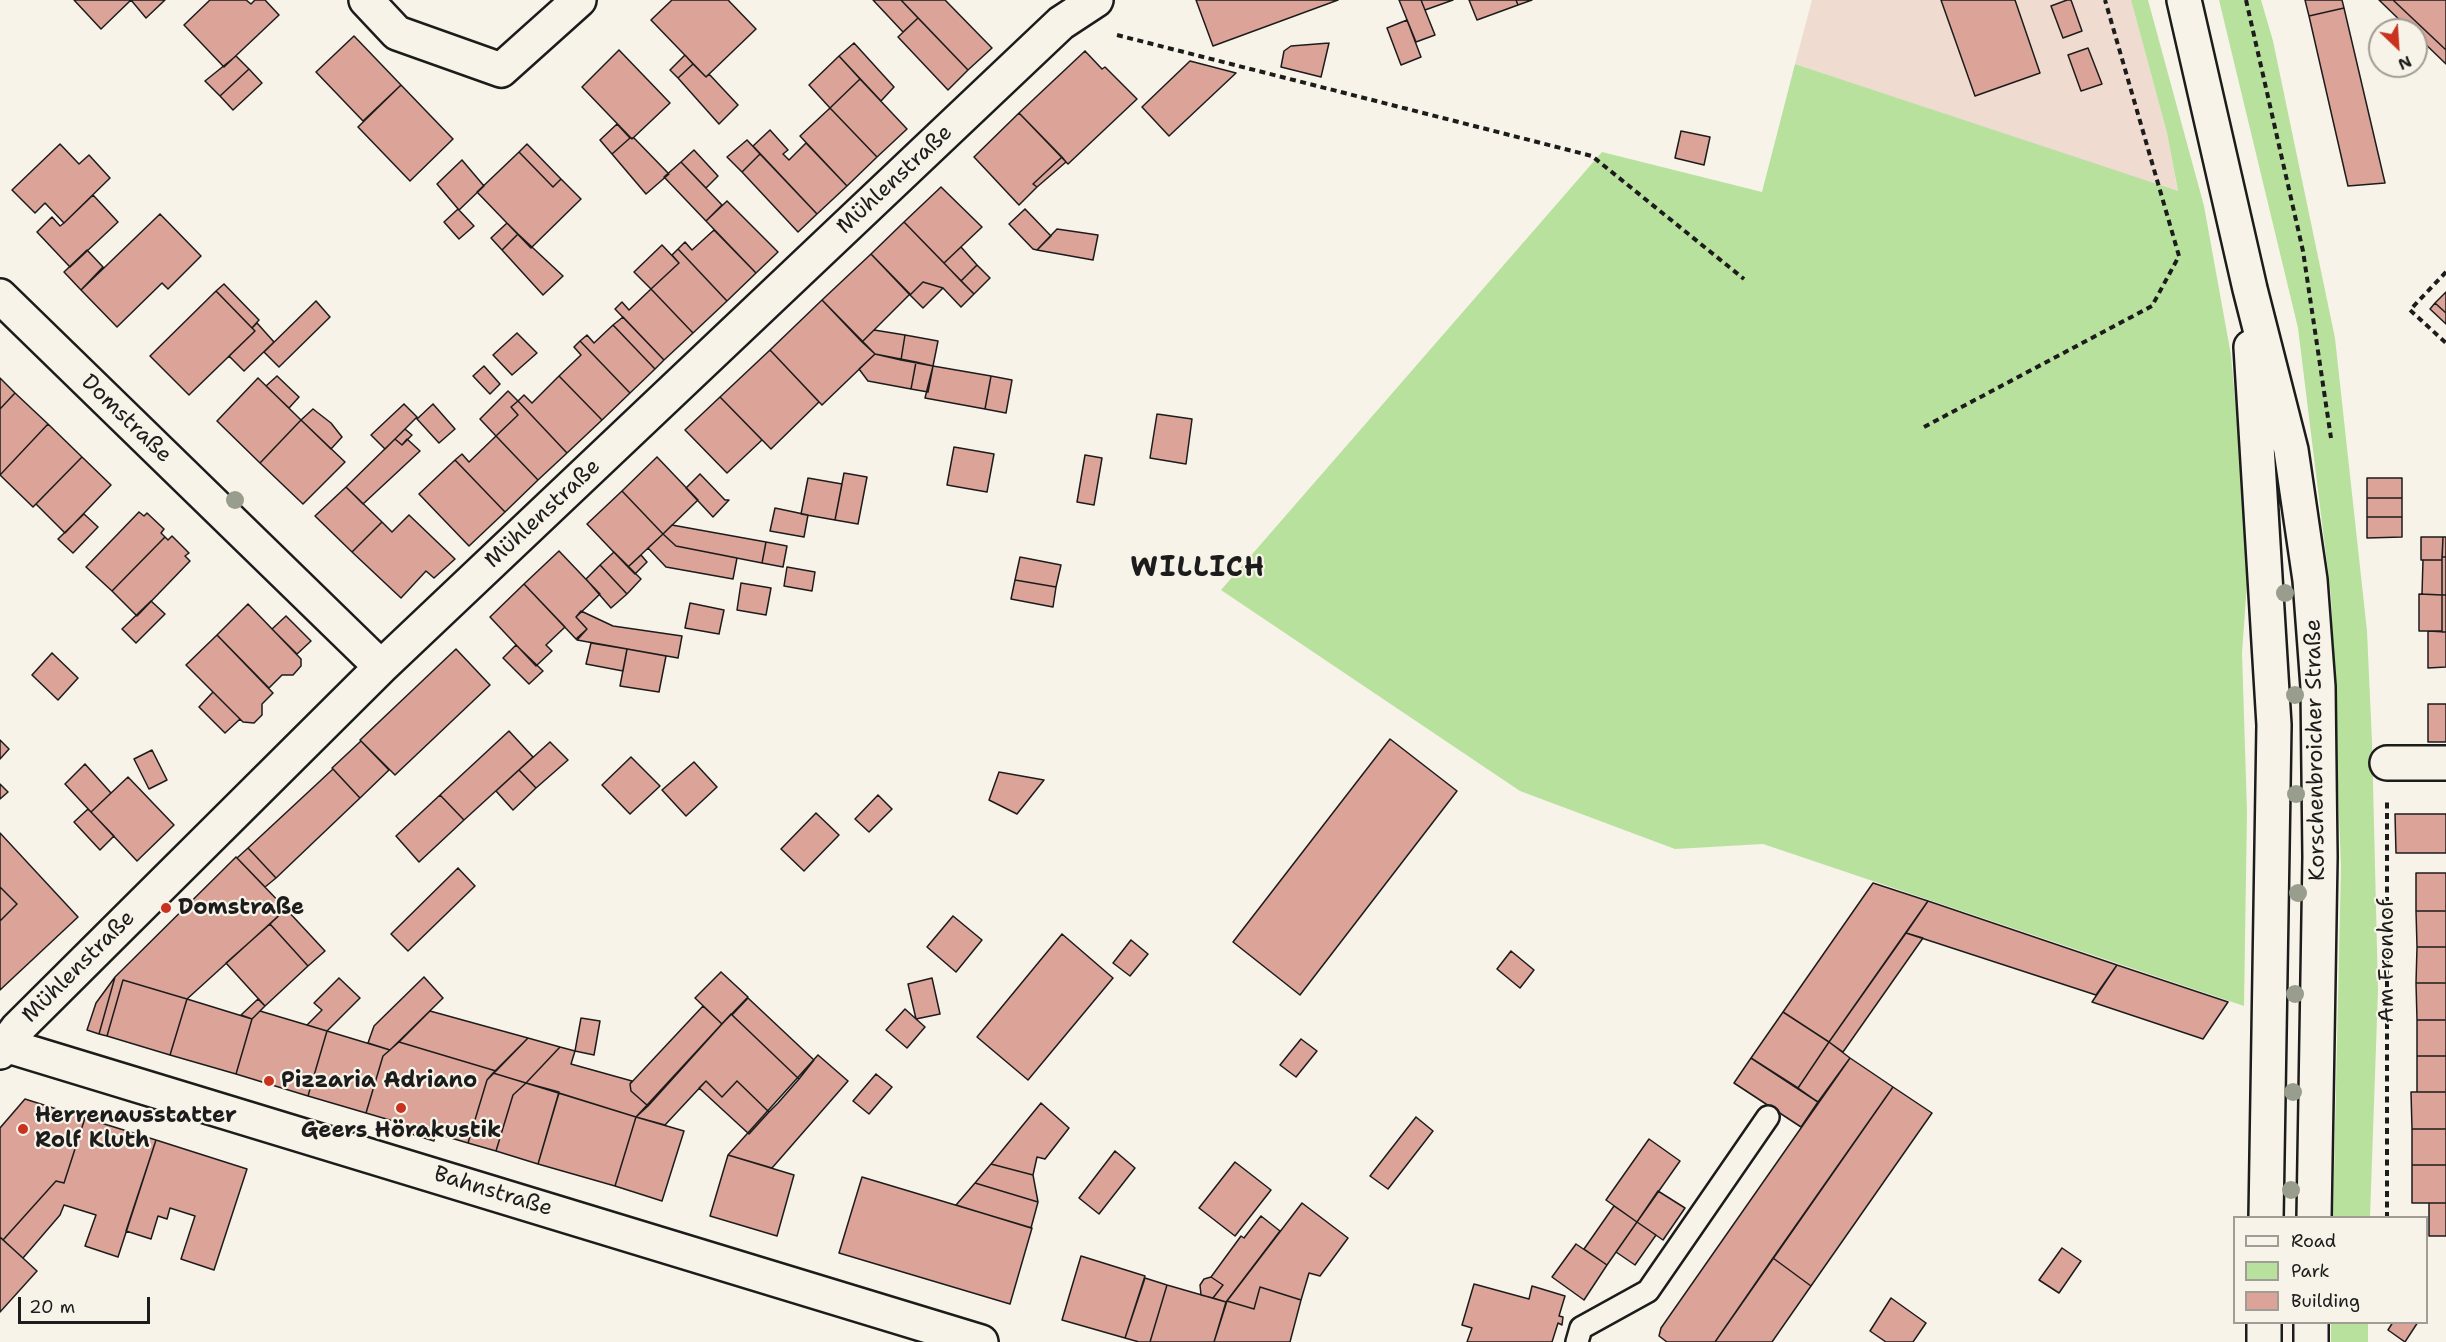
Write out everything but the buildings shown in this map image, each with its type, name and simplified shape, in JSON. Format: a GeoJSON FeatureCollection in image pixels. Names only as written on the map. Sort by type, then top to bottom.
{"type":"FeatureCollection","features":[{"type":"Feature","properties":{"kind":"street"},"geometry":{"type":"LineString","coordinates":[[366,0],[397,33],[501,70],[579,0]]}},
{"type":"Feature","properties":{"kind":"street","name":"Mühlenstraße"},"geometry":{"type":"LineString","coordinates":[[2,1049],[26,1020],[381,667],[1058,15],[1096,0]]}},
{"type":"Feature","properties":{"kind":"street","name":"Korschenbroicher Straße"},"geometry":{"type":"LineString","coordinates":[[2184,0],[2250,289],[2291,450],[2307,557],[2316,653],[2320,903],[2314,1216]]}},
{"type":"Feature","properties":{"kind":"street","name":"Korschenbroicher Straße"},"geometry":{"type":"LineString","coordinates":[[2250,289],[2251,351],[2274,725],[2266,1216]]}},
{"type":"Feature","properties":{"kind":"street","name":"Domstraße"},"geometry":{"type":"LineString","coordinates":[[0,296],[381,667]]}},
{"type":"Feature","properties":{"kind":"street"},"geometry":{"type":"LineString","coordinates":[[2387,763],[2446,763]]}},
{"type":"Feature","properties":{"kind":"street","name":"Bahnstraße"},"geometry":{"type":"LineString","coordinates":[[2,1049],[981,1342]]}},
{"type":"Feature","properties":{"kind":"street"},"geometry":{"type":"LineString","coordinates":[[2264,1324],[2264,1342]]}},
{"type":"Feature","properties":{"kind":"street"},"geometry":{"type":"LineString","coordinates":[[2311,1324],[2311,1342]]}},
{"type":"Feature","properties":{"kind":"lane"},"geometry":{"type":"LineString","coordinates":[[1577,1342],[1581,1328],[1648,1291],[1768,1117]]}},
{"type":"Feature","properties":{"kind":"path"},"geometry":{"type":"LineString","coordinates":[[1924,427],[2152,306],[2179,256],[2105,0]]}},
{"type":"Feature","properties":{"kind":"path"},"geometry":{"type":"LineString","coordinates":[[1058,15],[1592,156],[1744,279]]}},
{"type":"Feature","properties":{"kind":"path"},"geometry":{"type":"LineString","coordinates":[[2446,272],[2410,310],[2446,343]]}},
{"type":"Feature","properties":{"kind":"path","name":"Am Fronhof"},"geometry":{"type":"LineString","coordinates":[[2386,1216],[2387,763]]}},
{"type":"Feature","properties":{"kind":"shaded area"},"geometry":{"type":"Polygon","coordinates":[[[1812,0],[2131,0],[2167,133],[2178,192],[1795,64],[1812,0]]]}},
{"type":"Feature","properties":{"kind":"green space"},"geometry":{"type":"Polygon","coordinates":[[[2131,0],[2148,0],[2204,206],[2231,355],[2249,555],[2242,653],[2247,811],[2244,1006],[1763,844],[1675,849],[1520,791],[1221,590],[1602,152],[1762,192],[1795,64],[2178,191],[2167,133],[2131,0]]]}},
{"type":"Feature","properties":{"kind":"green space"},"geometry":{"type":"Polygon","coordinates":[[[2219,0],[2261,0],[2273,41],[2335,338],[2367,631],[2372,742],[2378,990],[2370,1216],[2333,1216],[2341,868],[2331,596],[2298,328],[2219,0]]]}},
{"type":"Feature","properties":{"kind":"green space"},"geometry":{"type":"Polygon","coordinates":[[[2331,1324],[2368,1324],[2368,1342],[2331,1342],[2331,1324]]]}},
{"type":"Feature","properties":{"kind":"place","name":"Domstraße"},"geometry":{"type":"Point","coordinates":[166,908]}},
{"type":"Feature","properties":{"kind":"place","name":"Pizzaria Adriano"},"geometry":{"type":"Point","coordinates":[269,1081]}},
{"type":"Feature","properties":{"kind":"place","name":"Geers Hörakustik"},"geometry":{"type":"Point","coordinates":[401,1108]}},
{"type":"Feature","properties":{"kind":"place","name":"Herrenausstatter Rolf Kluth"},"geometry":{"type":"Point","coordinates":[23,1129]}},
{"type":"Feature","properties":{"kind":"district","name":"WILLICH"},"geometry":{"type":"Point","coordinates":[1198,569]}}]}
